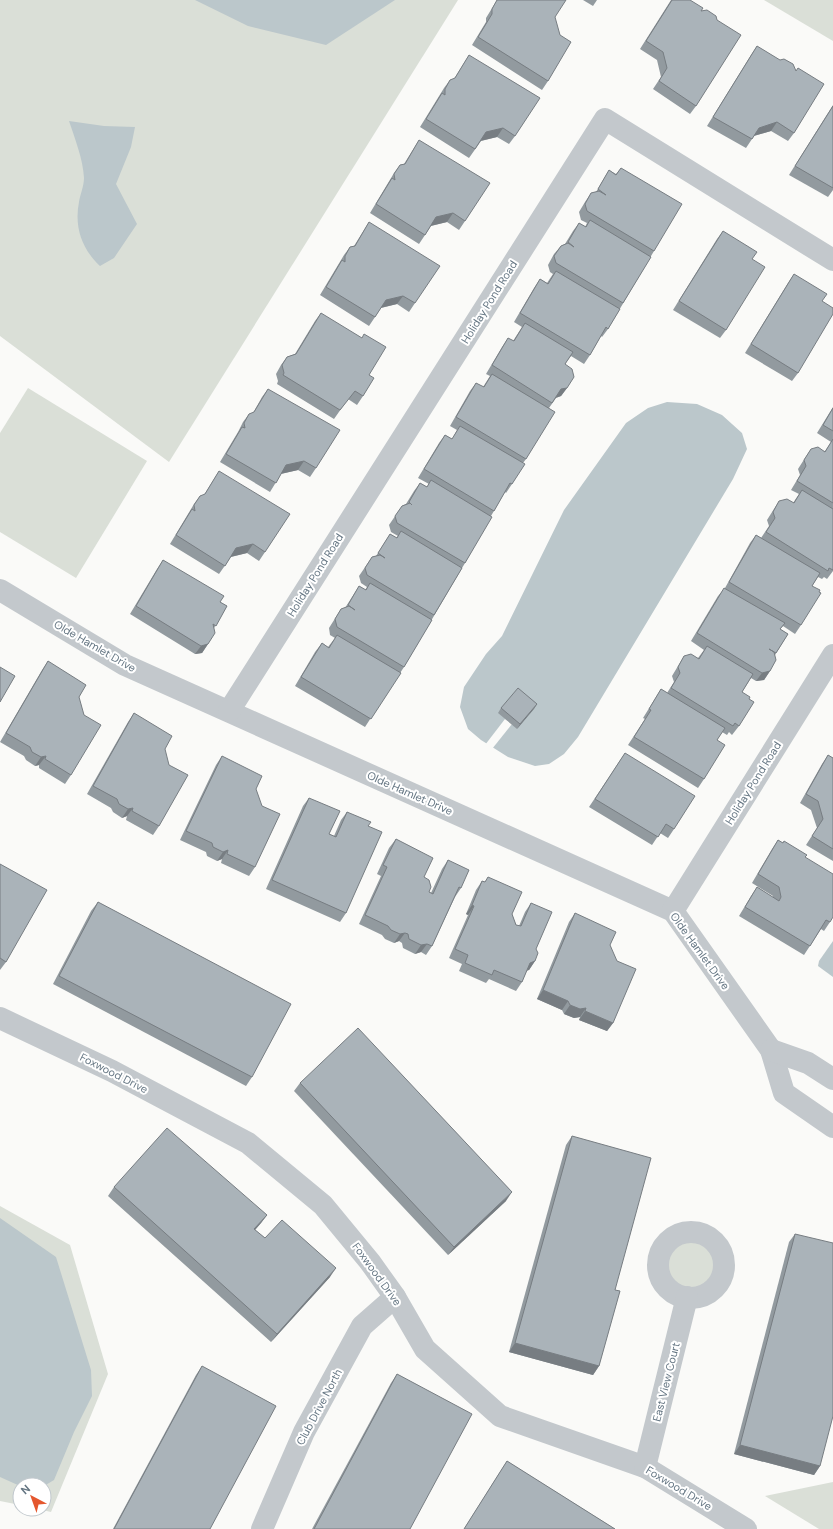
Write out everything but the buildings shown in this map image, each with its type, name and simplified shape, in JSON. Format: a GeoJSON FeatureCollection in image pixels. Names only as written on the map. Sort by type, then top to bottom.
{"type":"FeatureCollection","features":[{"type":"Feature","properties":{"kind":"street","name":"Holiday Pond Road"},"geometry":{"type":"LineString","coordinates":[[229,711],[605,119],[833,260]]}},
{"type":"Feature","properties":{"kind":"street","name":"Olde Hamlet Drive"},"geometry":{"type":"LineString","coordinates":[[0,590],[125,665],[673,911],[771,1050],[784,1093],[833,1127]]}},
{"type":"Feature","properties":{"kind":"street","name":"Holiday Pond Road"},"geometry":{"type":"LineString","coordinates":[[673,911],[833,655]]}},
{"type":"Feature","properties":{"kind":"street","name":"Foxwood Drive"},"geometry":{"type":"LineString","coordinates":[[0,1018],[112,1071],[248,1143],[323,1205],[370,1262],[395,1297],[425,1349],[500,1416],[645,1467],[746,1529]]}},
{"type":"Feature","properties":{"kind":"street"},"geometry":{"type":"LineString","coordinates":[[771,1050],[808,1063],[833,1079]]}},
{"type":"Feature","properties":{"kind":"street","name":"Club Drive North"},"geometry":{"type":"LineString","coordinates":[[262,1529],[304,1432],[362,1326],[395,1297]]}},
{"type":"Feature","properties":{"kind":"street","name":"East View Court"},"geometry":{"type":"LineString","coordinates":[[645,1467],[687,1297]]}},
{"type":"Feature","properties":{"kind":"shaded area"},"geometry":{"type":"Polygon","coordinates":[[[0,0],[458,0],[169,462],[0,336],[0,0]]]}},
{"type":"Feature","properties":{"kind":"shaded area"},"geometry":{"type":"Polygon","coordinates":[[[195,0],[395,0],[326,45],[248,26],[195,0]]]}},
{"type":"Feature","properties":{"kind":"shaded area"},"geometry":{"type":"Polygon","coordinates":[[[764,0],[833,0],[833,41],[764,0]]]}},
{"type":"Feature","properties":{"kind":"shaded area"},"geometry":{"type":"Polygon","coordinates":[[[69,121],[104,126],[135,127],[131,147],[116,184],[137,224],[114,258],[100,266],[84,245],[79,229],[78,211],[84,178],[80,156],[69,121]]]}},
{"type":"Feature","properties":{"kind":"shaded area"},"geometry":{"type":"Polygon","coordinates":[[[28,388],[147,461],[76,578],[0,532],[0,433],[28,388]]]}},
{"type":"Feature","properties":{"kind":"shaded area"},"geometry":{"type":"Polygon","coordinates":[[[667,402],[697,404],[722,415],[742,433],[747,449],[733,479],[578,737],[564,754],[549,764],[535,766],[508,757],[481,740],[468,729],[460,707],[464,687],[486,654],[502,636],[564,510],[626,423],[648,408],[667,402]]]}},
{"type":"Feature","properties":{"kind":"shaded area"},"geometry":{"type":"Polygon","coordinates":[[[833,941],[833,977],[818,966],[819,961],[833,941]]]}},
{"type":"Feature","properties":{"kind":"shaded area"},"geometry":{"type":"Polygon","coordinates":[[[0,1206],[70,1245],[108,1374],[52,1510],[52,1477],[12,1477],[12,1503],[0,1501],[0,1206]]]}},
{"type":"Feature","properties":{"kind":"shaded area"},"geometry":{"type":"Polygon","coordinates":[[[0,1218],[56,1257],[91,1370],[92,1396],[74,1432],[54,1480],[52,1481],[52,1477],[12,1477],[12,1482],[0,1477],[0,1218]]]}},
{"type":"Feature","properties":{"kind":"shaded area"},"geometry":{"type":"Polygon","coordinates":[[[691,1240],[705,1244],[712,1251],[716,1265],[712,1279],[705,1286],[691,1290],[677,1286],[670,1279],[666,1265],[670,1251],[677,1244],[691,1240]]]}},
{"type":"Feature","properties":{"kind":"shaded area"},"geometry":{"type":"Polygon","coordinates":[[[833,1482],[833,1529],[819,1529],[765,1496],[833,1482]]]}},
{"type":"Feature","properties":{"kind":"pier"},"geometry":{"type":"Polygon","coordinates":[[[505,719],[512,724],[492,749],[485,745],[505,719]]]}}]}
